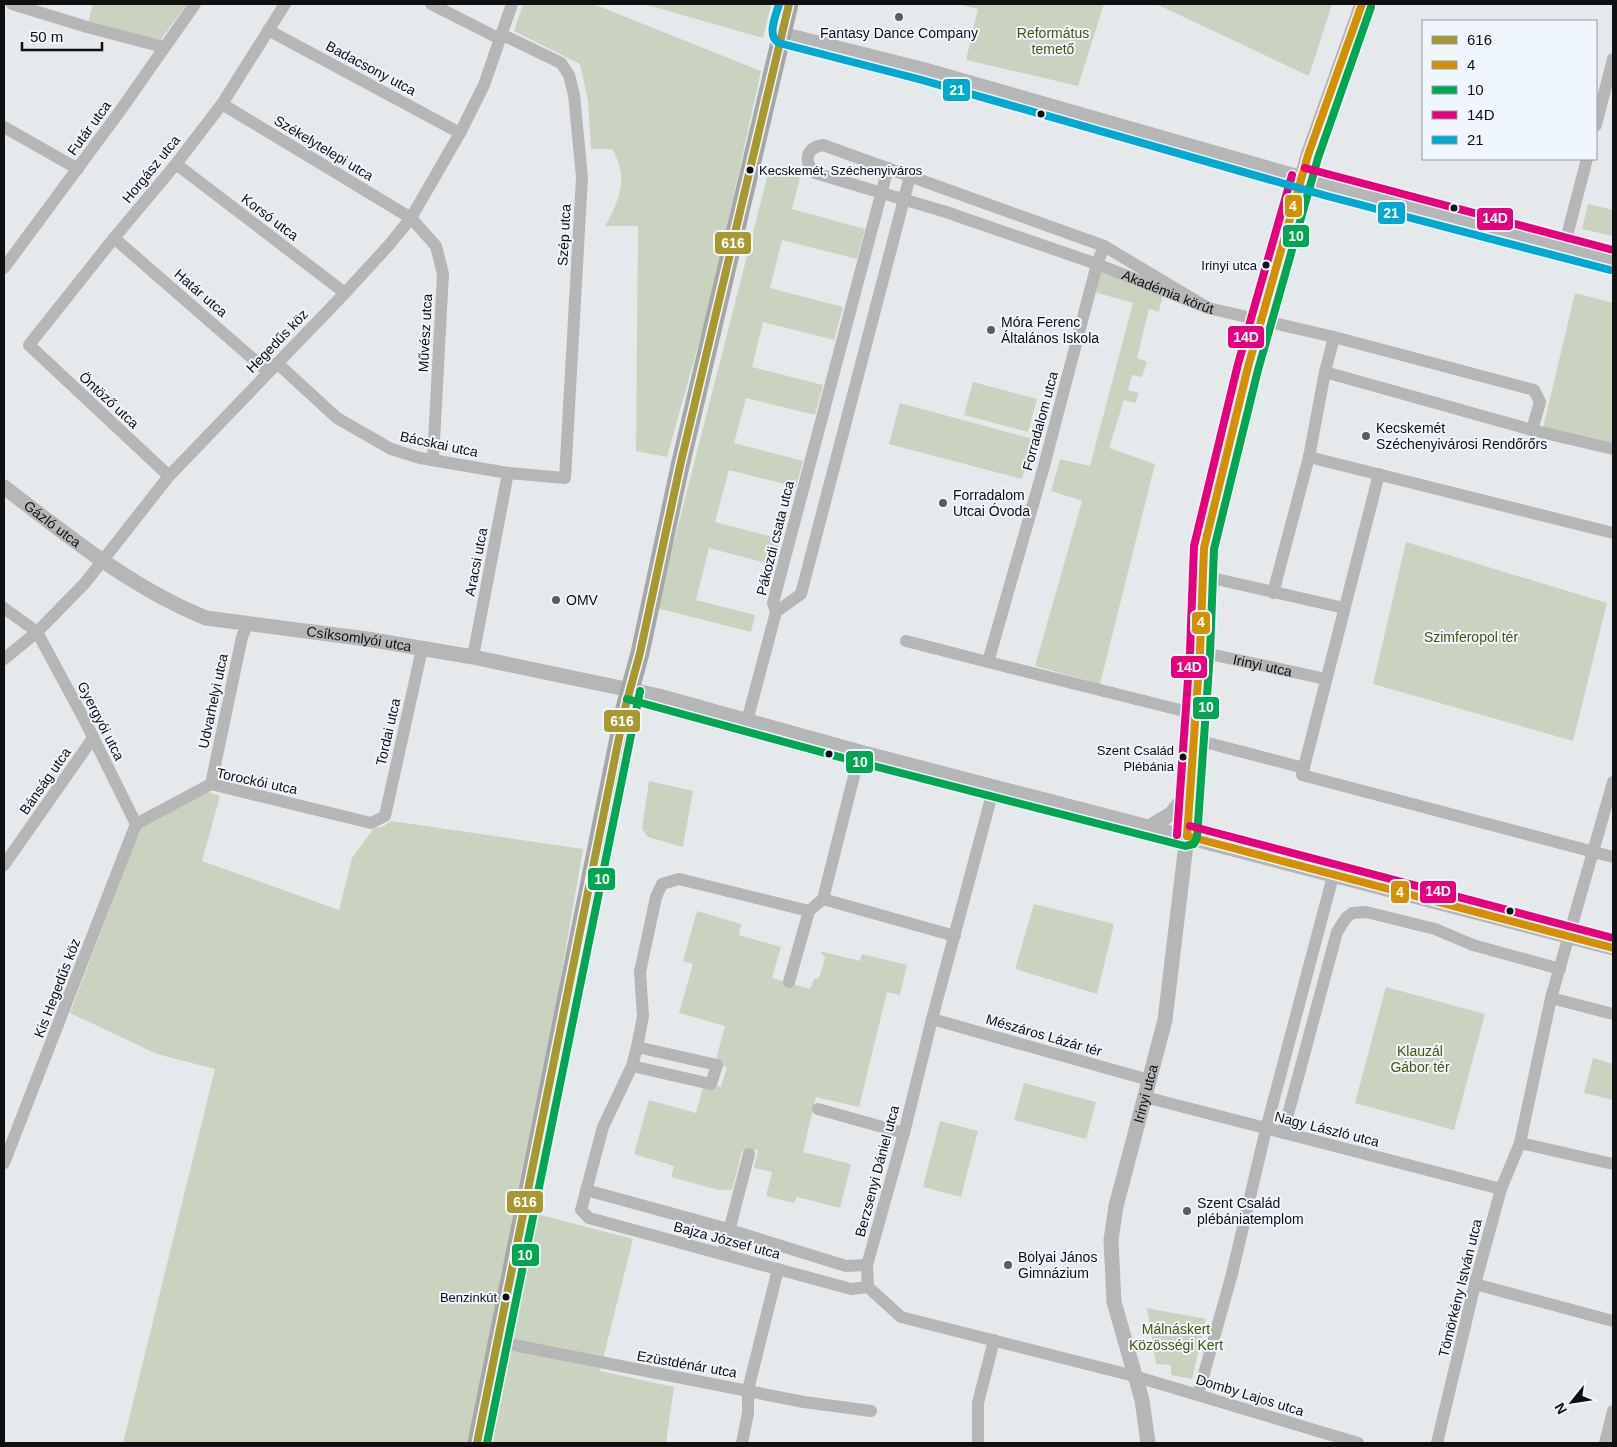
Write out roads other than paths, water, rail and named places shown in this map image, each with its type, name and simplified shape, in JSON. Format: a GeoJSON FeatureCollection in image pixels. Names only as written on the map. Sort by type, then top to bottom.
{"type":"FeatureCollection","features":[{"type":"Feature","properties":{"kind":"main road"},"geometry":{"type":"LineString","coordinates":[[478,1443],[630,689],[640,652],[680,466],[789,4]]}},
{"type":"Feature","properties":{"kind":"street"},"geometry":{"type":"LineString","coordinates":[[12,4],[87,28],[163,47]]}},
{"type":"Feature","properties":{"kind":"street","name":"Futár utca"},"geometry":{"type":"LineString","coordinates":[[4,268],[120,111],[163,47],[195,4]]}},
{"type":"Feature","properties":{"kind":"street","name":"Horgász utca"},"geometry":{"type":"LineString","coordinates":[[29,345],[176,164],[222,104],[285,4]]}},
{"type":"Feature","properties":{"kind":"street","name":"Szép utca"},"geometry":{"type":"LineString","coordinates":[[431,4],[561,64],[569,75],[574,95],[582,177],[565,478]]}},
{"type":"Feature","properties":{"kind":"street","name":"Hegedűs köz"},"geometry":{"type":"LineString","coordinates":[[4,659],[37,632],[85,583],[169,476],[272,367],[346,293],[410,218],[460,132],[484,85],[512,4]]}},
{"type":"Feature","properties":{"kind":"street","name":"Irinyi utca"},"geometry":{"type":"LineString","coordinates":[[1148,1443],[1142,1400],[1114,1302],[1111,1240],[1116,1206],[1165,1020],[1187,836],[1200,652],[1204,548],[1219,479],[1302,178],[1362,4]]}},
{"type":"Feature","properties":{"kind":"street","name":"Badacsony utca"},"geometry":{"type":"LineString","coordinates":[[268,30],[460,132]]}},
{"type":"Feature","properties":{"kind":"street"},"geometry":{"type":"LineString","coordinates":[[782,34],[925,70],[1302,178],[1613,260]]}},
{"type":"Feature","properties":{"kind":"street"},"geometry":{"type":"LineString","coordinates":[[1597,121],[1613,59]]}},
{"type":"Feature","properties":{"kind":"street","name":"Székelytelepi utca"},"geometry":{"type":"LineString","coordinates":[[222,104],[410,218]]}},
{"type":"Feature","properties":{"kind":"street"},"geometry":{"type":"LineString","coordinates":[[4,127],[78,168]]}},
{"type":"Feature","properties":{"kind":"street","name":"Akadémia körút"},"geometry":{"type":"LineString","coordinates":[[823,145],[1104,246],[1208,308],[1097,264],[946,212],[904,201],[816,173],[808,163],[807,155],[811,149],[823,145]]}},
{"type":"Feature","properties":{"kind":"street"},"geometry":{"type":"LineString","coordinates":[[1564,247],[1587,160]]}},
{"type":"Feature","properties":{"kind":"street","name":"Korsó utca"},"geometry":{"type":"LineString","coordinates":[[176,164],[346,293]]}},
{"type":"Feature","properties":{"kind":"street","name":"Pákozdi csata utca"},"geometry":{"type":"LineString","coordinates":[[888,168],[773,603],[776,612],[801,594],[910,176]]}},
{"type":"Feature","properties":{"kind":"street","name":"Művész utca"},"geometry":{"type":"LineString","coordinates":[[410,218],[436,246],[442,274],[434,460]]}},
{"type":"Feature","properties":{"kind":"street","name":"Határ utca"},"geometry":{"type":"LineString","coordinates":[[114,238],[272,367]]}},
{"type":"Feature","properties":{"kind":"street","name":"Forradalom utca"},"geometry":{"type":"LineString","coordinates":[[988,662],[1044,466],[1097,264],[1104,246]]}},
{"type":"Feature","properties":{"kind":"street"},"geometry":{"type":"LineString","coordinates":[[1208,308],[1334,337],[1534,390],[1540,402],[1532,430]]}},
{"type":"Feature","properties":{"kind":"street"},"geometry":{"type":"LineString","coordinates":[[1273,592],[1309,457],[1325,372],[1334,337]]}},
{"type":"Feature","properties":{"kind":"street","name":"Öntöző utca"},"geometry":{"type":"LineString","coordinates":[[29,345],[169,476]]}},
{"type":"Feature","properties":{"kind":"street","name":"Bácskai utca"},"geometry":{"type":"LineString","coordinates":[[272,367],[357,432],[391,449],[434,460],[508,473],[565,478]]}},
{"type":"Feature","properties":{"kind":"street"},"geometry":{"type":"LineString","coordinates":[[1325,372],[1532,430],[1613,449]]}},
{"type":"Feature","properties":{"kind":"street"},"geometry":{"type":"LineString","coordinates":[[1309,457],[1613,533]]}},
{"type":"Feature","properties":{"kind":"street","name":"Aracsi utca"},"geometry":{"type":"LineString","coordinates":[[473,656],[508,473]]}},
{"type":"Feature","properties":{"kind":"street"},"geometry":{"type":"LineString","coordinates":[[1378,474],[1302,775],[1613,857]]}},
{"type":"Feature","properties":{"kind":"street","name":"Gázló utca"},"geometry":{"type":"LineString","coordinates":[[4,487],[101,561]]}},
{"type":"Feature","properties":{"kind":"street","name":"Csíksomlyói utca"},"geometry":{"type":"LineString","coordinates":[[101,561],[187,610],[206,618],[473,656],[630,689],[860,752],[1151,826],[1333,876],[1569,935],[1613,948]]}},
{"type":"Feature","properties":{"kind":"street"},"geometry":{"type":"LineString","coordinates":[[1203,576],[1344,608]]}},
{"type":"Feature","properties":{"kind":"street"},"geometry":{"type":"LineString","coordinates":[[4,608],[37,632]]}},
{"type":"Feature","properties":{"kind":"street"},"geometry":{"type":"LineString","coordinates":[[747,721],[776,612]]}},
{"type":"Feature","properties":{"kind":"street","name":"Udvarhelyi utca"},"geometry":{"type":"LineString","coordinates":[[211,784],[242,637],[247,625]]}},
{"type":"Feature","properties":{"kind":"street","name":"Gyergyói utca"},"geometry":{"type":"LineString","coordinates":[[37,632],[136,824]]}},
{"type":"Feature","properties":{"kind":"street"},"geometry":{"type":"LineString","coordinates":[[906,641],[1196,714]]}},
{"type":"Feature","properties":{"kind":"street","name":"Tordai utca"},"geometry":{"type":"LineString","coordinates":[[379,820],[384,816],[422,648]]}},
{"type":"Feature","properties":{"kind":"street","name":"Irinyi utca"},"geometry":{"type":"LineString","coordinates":[[1200,652],[1326,679]]}},
{"type":"Feature","properties":{"kind":"street","name":"Bánság utca"},"geometry":{"type":"LineString","coordinates":[[4,865],[93,738]]}},
{"type":"Feature","properties":{"kind":"street"},"geometry":{"type":"LineString","coordinates":[[1193,739],[1304,768]]}},
{"type":"Feature","properties":{"kind":"street"},"geometry":{"type":"LineString","coordinates":[[789,982],[809,911],[823,899],[860,752]]}},
{"type":"Feature","properties":{"kind":"street"},"geometry":{"type":"LineString","coordinates":[[1593,851],[1613,782]]}},
{"type":"Feature","properties":{"kind":"street","name":"Torockói utca"},"geometry":{"type":"LineString","coordinates":[[136,824],[211,784],[371,823],[379,820]]}},
{"type":"Feature","properties":{"kind":"street","name":"Berzsenyi Dániel utca"},"geometry":{"type":"LineString","coordinates":[[868,1286],[867,1265],[904,1133],[932,1019],[994,787]]}},
{"type":"Feature","properties":{"kind":"street"},"geometry":{"type":"LineString","coordinates":[[1151,826],[1171,814],[1190,789]]}},
{"type":"Feature","properties":{"kind":"street","name":"Kis Hegedűs köz"},"geometry":{"type":"LineString","coordinates":[[4,1163],[136,824]]}},
{"type":"Feature","properties":{"kind":"street","name":"Tömörkény István utca"},"geometry":{"type":"LineString","coordinates":[[1437,1443],[1475,1284],[1501,1189],[1520,1143],[1551,998],[1593,851]]}},
{"type":"Feature","properties":{"kind":"street"},"geometry":{"type":"LineString","coordinates":[[1198,1395],[1232,1274],[1266,1129],[1333,876]]}},
{"type":"Feature","properties":{"kind":"street"},"geometry":{"type":"LineString","coordinates":[[586,1190],[603,1127],[632,1066],[637,1047],[642,1016],[640,972],[656,897],[662,884],[679,879],[809,911]]}},
{"type":"Feature","properties":{"kind":"street"},"geometry":{"type":"LineString","coordinates":[[823,899],[955,936]]}},
{"type":"Feature","properties":{"kind":"street"},"geometry":{"type":"LineString","coordinates":[[1283,1133],[1337,932],[1346,918],[1352,913],[1366,912],[1435,929],[1473,945],[1560,969]]}},
{"type":"Feature","properties":{"kind":"street"},"geometry":{"type":"LineString","coordinates":[[1551,998],[1613,1014]]}},
{"type":"Feature","properties":{"kind":"street","name":"Mészáros Lázár tér"},"geometry":{"type":"LineString","coordinates":[[932,1019],[1149,1080]]}},
{"type":"Feature","properties":{"kind":"street"},"geometry":{"type":"LineString","coordinates":[[632,1066],[711,1084],[717,1065],[637,1047]]}},
{"type":"Feature","properties":{"kind":"street","name":"Nagy László utca"},"geometry":{"type":"LineString","coordinates":[[1145,1097],[1501,1189]]}},
{"type":"Feature","properties":{"kind":"street"},"geometry":{"type":"LineString","coordinates":[[818,1109],[904,1133]]}},
{"type":"Feature","properties":{"kind":"street"},"geometry":{"type":"LineString","coordinates":[[1520,1143],[1613,1164]]}},
{"type":"Feature","properties":{"kind":"street"},"geometry":{"type":"LineString","coordinates":[[723,1254],[749,1154]]}},
{"type":"Feature","properties":{"kind":"street","name":"Bajza József utca"},"geometry":{"type":"LineString","coordinates":[[867,1265],[846,1266],[730,1229],[586,1190],[580,1210],[589,1218],[851,1289],[868,1286]]}},
{"type":"Feature","properties":{"kind":"street"},"geometry":{"type":"LineString","coordinates":[[742,1443],[748,1413],[748,1390],[778,1269]]}},
{"type":"Feature","properties":{"kind":"street"},"geometry":{"type":"LineString","coordinates":[[1475,1284],[1613,1321]]}},
{"type":"Feature","properties":{"kind":"street"},"geometry":{"type":"LineString","coordinates":[[868,1286],[901,1317],[1134,1376]]}},
{"type":"Feature","properties":{"kind":"street"},"geometry":{"type":"LineString","coordinates":[[978,1443],[978,1403],[994,1340]]}},
{"type":"Feature","properties":{"kind":"street","name":"Ezüstdénár utca"},"geometry":{"type":"LineString","coordinates":[[498,1342],[804,1402],[871,1411]]}},
{"type":"Feature","properties":{"kind":"street","name":"Domby Lajos utca"},"geometry":{"type":"LineString","coordinates":[[1134,1376],[1358,1443]]}},
{"type":"Feature","properties":{"kind":"street"},"geometry":{"type":"LineString","coordinates":[[1605,1443],[1613,1410]]}},
{"type":"Feature","properties":{"kind":"place","name":"Fantasy Dance Company"},"geometry":{"type":"Point","coordinates":[899,17]}},
{"type":"Feature","properties":{"kind":"place","name":"Kecskemét, Széchenyiváros"},"geometry":{"type":"Point","coordinates":[750,170]}},
{"type":"Feature","properties":{"kind":"place","name":"Irinyi utca"},"geometry":{"type":"Point","coordinates":[1266,265]}},
{"type":"Feature","properties":{"kind":"place","name":"Móra Ferenc Általános Iskola"},"geometry":{"type":"Point","coordinates":[991,330]}},
{"type":"Feature","properties":{"kind":"place","name":"Kecskemét Széchenyivárosi Rendőrőrs"},"geometry":{"type":"Point","coordinates":[1366,436]}},
{"type":"Feature","properties":{"kind":"place","name":"Forradalom Utcai Óvoda"},"geometry":{"type":"Point","coordinates":[943,503]}},
{"type":"Feature","properties":{"kind":"place","name":"OMV"},"geometry":{"type":"Point","coordinates":[556,600]}},
{"type":"Feature","properties":{"kind":"place","name":"Szent Család Plébánia"},"geometry":{"type":"Point","coordinates":[1183,757]}},
{"type":"Feature","properties":{"kind":"place","name":"Szent Család plébániatemplom"},"geometry":{"type":"Point","coordinates":[1187,1211]}},
{"type":"Feature","properties":{"kind":"place","name":"Bolyai János Gimnázium"},"geometry":{"type":"Point","coordinates":[1008,1265]}},
{"type":"Feature","properties":{"kind":"place","name":"Benzinkút"},"geometry":{"type":"Point","coordinates":[506,1297]}},
{"type":"Feature","properties":{"kind":"park label","name":"Református temető"},"geometry":{"type":"Point","coordinates":[1053,42]}},
{"type":"Feature","properties":{"kind":"park label","name":"Szimferopol tér"},"geometry":{"type":"Point","coordinates":[1471,637]}},
{"type":"Feature","properties":{"kind":"park label","name":"Klauzál Gábor tér"},"geometry":{"type":"Point","coordinates":[1420,1060]}},
{"type":"Feature","properties":{"kind":"park label","name":"Málnáskert Közösségi Kert"},"geometry":{"type":"Point","coordinates":[1176,1338]}}]}
